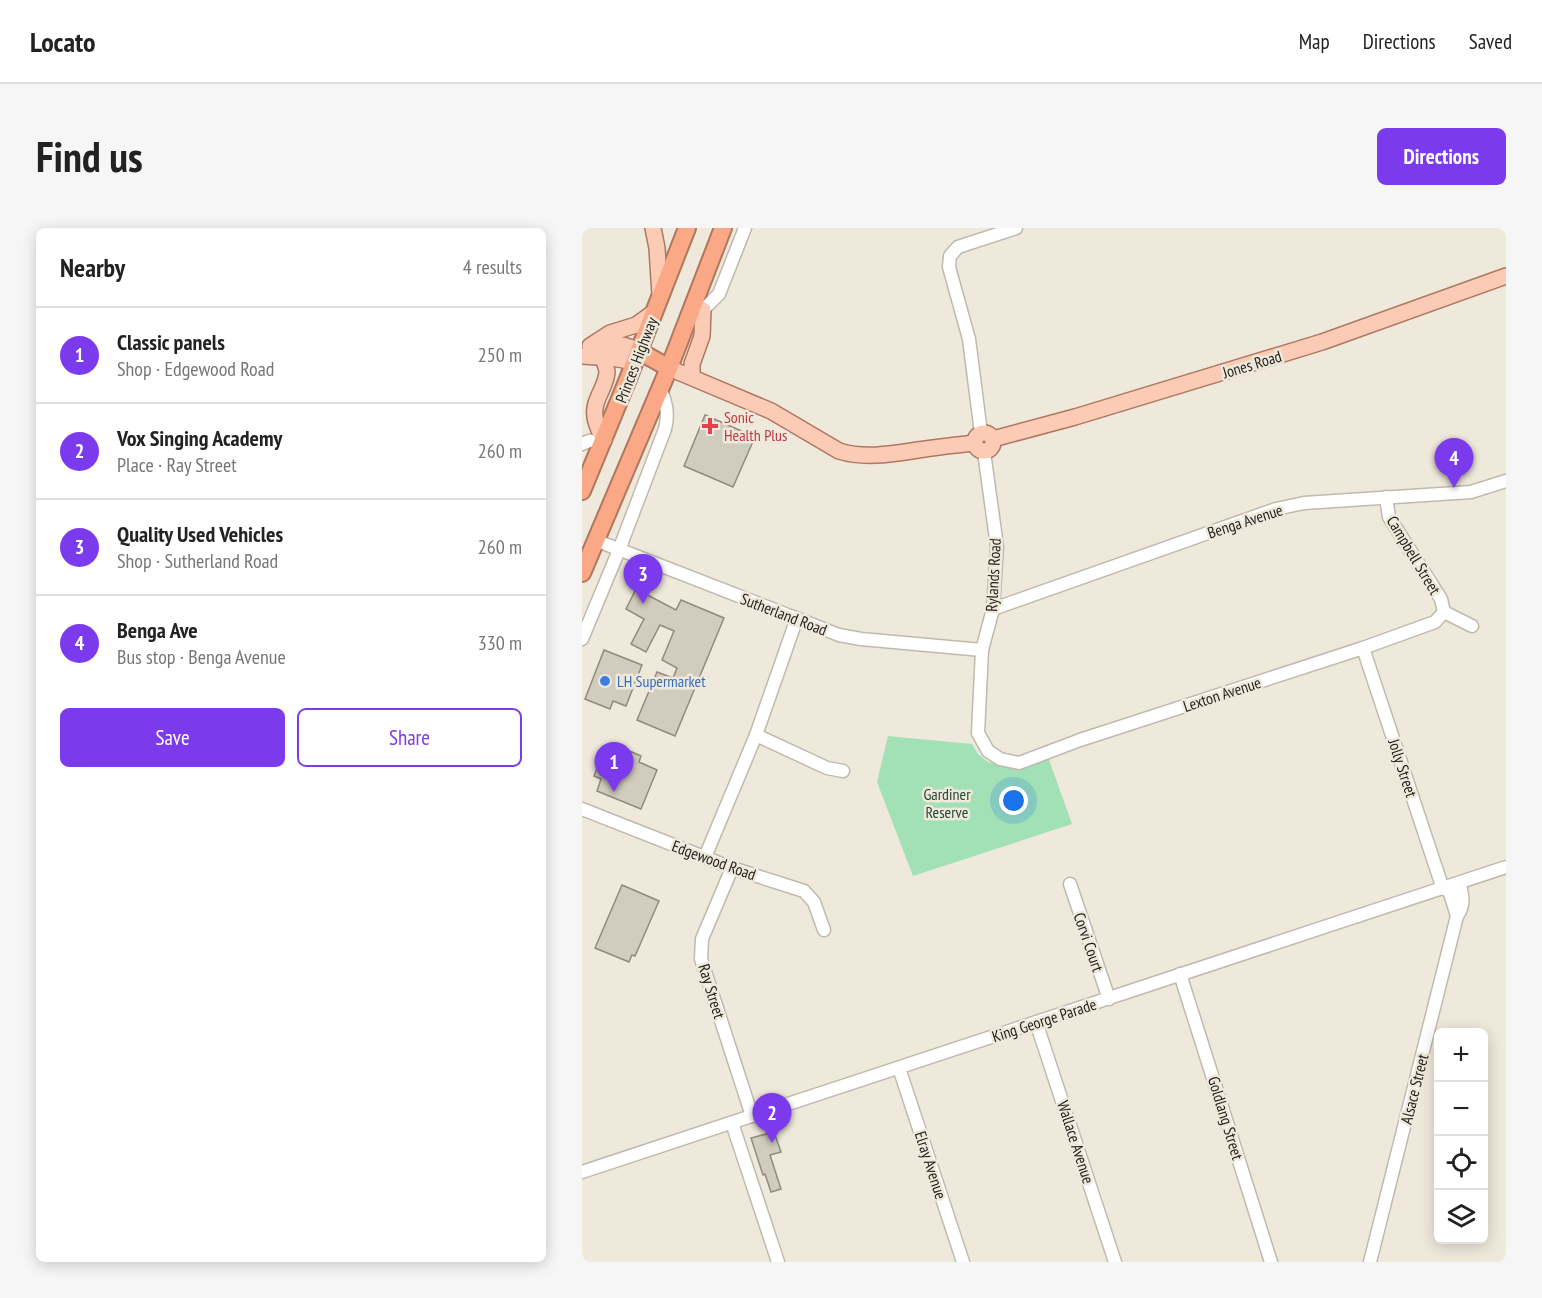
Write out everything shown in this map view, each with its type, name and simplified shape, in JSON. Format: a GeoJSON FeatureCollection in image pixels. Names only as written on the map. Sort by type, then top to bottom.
{"type":"FeatureCollection","features":[{"type":"Feature","properties":{"kind":"highway","name":"Princes Highway"},"geometry":{"type":"LineString","coordinates":[[582,492],[687,228]]}},
{"type":"Feature","properties":{"kind":"highway","name":"Princes Highway"},"geometry":{"type":"LineString","coordinates":[[582,573],[660,388],[698,308],[723,228]]}},
{"type":"Feature","properties":{"kind":"highway"},"geometry":{"type":"LineString","coordinates":[[637,356],[669,368]]}},
{"type":"Feature","properties":{"kind":"main road"},"geometry":{"type":"LineString","coordinates":[[585,351],[607,335],[636,325],[657,305],[657,248],[653,228]]}},
{"type":"Feature","properties":{"kind":"main road","name":"Jones Road"},"geometry":{"type":"LineString","coordinates":[[669,368],[771,411],[839,451],[865,456],[889,454],[983,442],[1086,414],[1322,342],[1506,276]]}},
{"type":"Feature","properties":{"kind":"main road"},"geometry":{"type":"LineString","coordinates":[[692,377],[692,364],[702,333],[698,308]]}},
{"type":"Feature","properties":{"kind":"main road"},"geometry":{"type":"LineString","coordinates":[[585,351],[602,343],[612,343],[628,346],[637,356]]}},
{"type":"Feature","properties":{"kind":"main road"},"geometry":{"type":"LineString","coordinates":[[585,351],[603,357],[637,356]]}},
{"type":"Feature","properties":{"kind":"main road"},"geometry":{"type":"LineString","coordinates":[[603,357],[606,375],[594,415],[604,440]]}},
{"type":"Feature","properties":{"kind":"street"},"geometry":{"type":"LineString","coordinates":[[698,308],[719,294],[745,228]]}},
{"type":"Feature","properties":{"kind":"street","name":"Rylands Road"},"geometry":{"type":"LineString","coordinates":[[978,733],[982,650],[993,609],[997,546],[969,339],[948,267],[950,256],[958,247],[1016,228]]}},
{"type":"Feature","properties":{"kind":"street","name":"Princes Highway"},"geometry":{"type":"LineString","coordinates":[[582,639],[619,550],[666,425],[667,407],[660,388]]}},
{"type":"Feature","properties":{"kind":"street"},"geometry":{"type":"LineString","coordinates":[[582,444],[604,440]]}},
{"type":"Feature","properties":{"kind":"street","name":"Benga Avenue"},"geometry":{"type":"LineString","coordinates":[[993,609],[1276,509],[1304,503],[1471,492],[1506,481]]}},
{"type":"Feature","properties":{"kind":"street","name":"Campbell Street"},"geometry":{"type":"LineString","coordinates":[[1386,497],[1389,517],[1441,599],[1444,612]]}},
{"type":"Feature","properties":{"kind":"street","name":"Sutherland Road"},"geometry":{"type":"LineString","coordinates":[[595,540],[838,635],[982,650]]}},
{"type":"Feature","properties":{"kind":"street"},"geometry":{"type":"LineString","coordinates":[[1444,612],[1472,626]]}},
{"type":"Feature","properties":{"kind":"street","name":"Lexton Avenue"},"geometry":{"type":"LineString","coordinates":[[978,733],[988,752],[1000,759],[1019,763],[1080,740],[1363,648],[1435,622],[1444,612]]}},
{"type":"Feature","properties":{"kind":"street"},"geometry":{"type":"LineString","coordinates":[[705,857],[756,735],[797,618]]}},
{"type":"Feature","properties":{"kind":"street","name":"Jolly Street"},"geometry":{"type":"LineString","coordinates":[[1363,648],[1450,886]]}},
{"type":"Feature","properties":{"kind":"street"},"geometry":{"type":"LineString","coordinates":[[756,735],[827,768],[843,771]]}},
{"type":"Feature","properties":{"kind":"street","name":"Edgewood Road"},"geometry":{"type":"LineString","coordinates":[[582,809],[732,868],[804,891],[814,902],[824,930]]}},
{"type":"Feature","properties":{"kind":"street","name":"King George Parade"},"geometry":{"type":"LineString","coordinates":[[582,1172],[1506,867]]}},
{"type":"Feature","properties":{"kind":"street","name":"Ray Street"},"geometry":{"type":"LineString","coordinates":[[732,868],[702,939],[701,959],[752,1116]]}},
{"type":"Feature","properties":{"kind":"street","name":"Corvi Court"},"geometry":{"type":"LineString","coordinates":[[1070,884],[1109,999]]}},
{"type":"Feature","properties":{"kind":"street","name":"Alsace Street"},"geometry":{"type":"LineString","coordinates":[[1370,1262],[1457,916],[1450,886]]}},
{"type":"Feature","properties":{"kind":"street","name":"Goldlang Street"},"geometry":{"type":"LineString","coordinates":[[1180,974],[1271,1262]]}},
{"type":"Feature","properties":{"kind":"street","name":"Wallace Avenue"},"geometry":{"type":"LineString","coordinates":[[1036,1022],[1115,1262]]}},
{"type":"Feature","properties":{"kind":"street","name":"Elray Avenue"},"geometry":{"type":"LineString","coordinates":[[899,1068],[963,1262]]}},
{"type":"Feature","properties":{"kind":"street"},"geometry":{"type":"LineString","coordinates":[[732,1123],[778,1262]]}},
{"type":"Feature","properties":{"kind":"green space","name":"Gardiner Reserve"},"geometry":{"type":"Polygon","coordinates":[[[888,736],[972,744],[978,754],[988,762],[1015,767],[1048,757],[1072,824],[913,876],[877,782],[888,736]]]}},
{"type":"Feature","properties":{"kind":"building"},"geometry":{"type":"Polygon","coordinates":[[[705,415],[755,437],[733,487],[684,466],[705,415]]]}},
{"type":"Feature","properties":{"kind":"building"},"geometry":{"type":"Polygon","coordinates":[[[636,589],[676,610],[681,600],[724,618],[675,736],[637,720],[657,672],[673,678],[677,668],[662,660],[674,631],[660,625],[646,652],[631,644],[644,619],[626,609],[636,589]]]}},
{"type":"Feature","properties":{"kind":"building"},"geometry":{"type":"Polygon","coordinates":[[[604,650],[642,665],[626,706],[613,701],[610,709],[585,699],[604,650]]]}},
{"type":"Feature","properties":{"kind":"building"},"geometry":{"type":"Polygon","coordinates":[[[625,749],[641,756],[639,762],[657,770],[641,809],[597,791],[601,779],[594,776],[603,752],[621,759],[625,749]]]}},
{"type":"Feature","properties":{"kind":"building"},"geometry":{"type":"Polygon","coordinates":[[[622,885],[659,901],[635,956],[632,955],[629,962],[595,948],[622,885]]]}},
{"type":"Feature","properties":{"kind":"building"},"geometry":{"type":"Polygon","coordinates":[[[774,1132],[781,1152],[770,1155],[781,1189],[771,1192],[751,1138],[774,1132]]]}},
{"type":"Feature","properties":{"kind":"place","name":"Sonic Health Plus"},"geometry":{"type":"Point","coordinates":[710,426]}},
{"type":"Feature","properties":{"kind":"place","name":"Benga Ave"},"geometry":{"type":"Point","coordinates":[1454,488]}},
{"type":"Feature","properties":{"kind":"place","name":"Quality Used Vehicles"},"geometry":{"type":"Point","coordinates":[643,604]}},
{"type":"Feature","properties":{"kind":"place","name":"LH Supermarket"},"geometry":{"type":"Point","coordinates":[605,681]}},
{"type":"Feature","properties":{"kind":"place","name":"Classic panels"},"geometry":{"type":"Point","coordinates":[614,792]}},
{"type":"Feature","properties":{"kind":"place","name":"Vox Singing Academy"},"geometry":{"type":"Point","coordinates":[772,1143]}}]}
